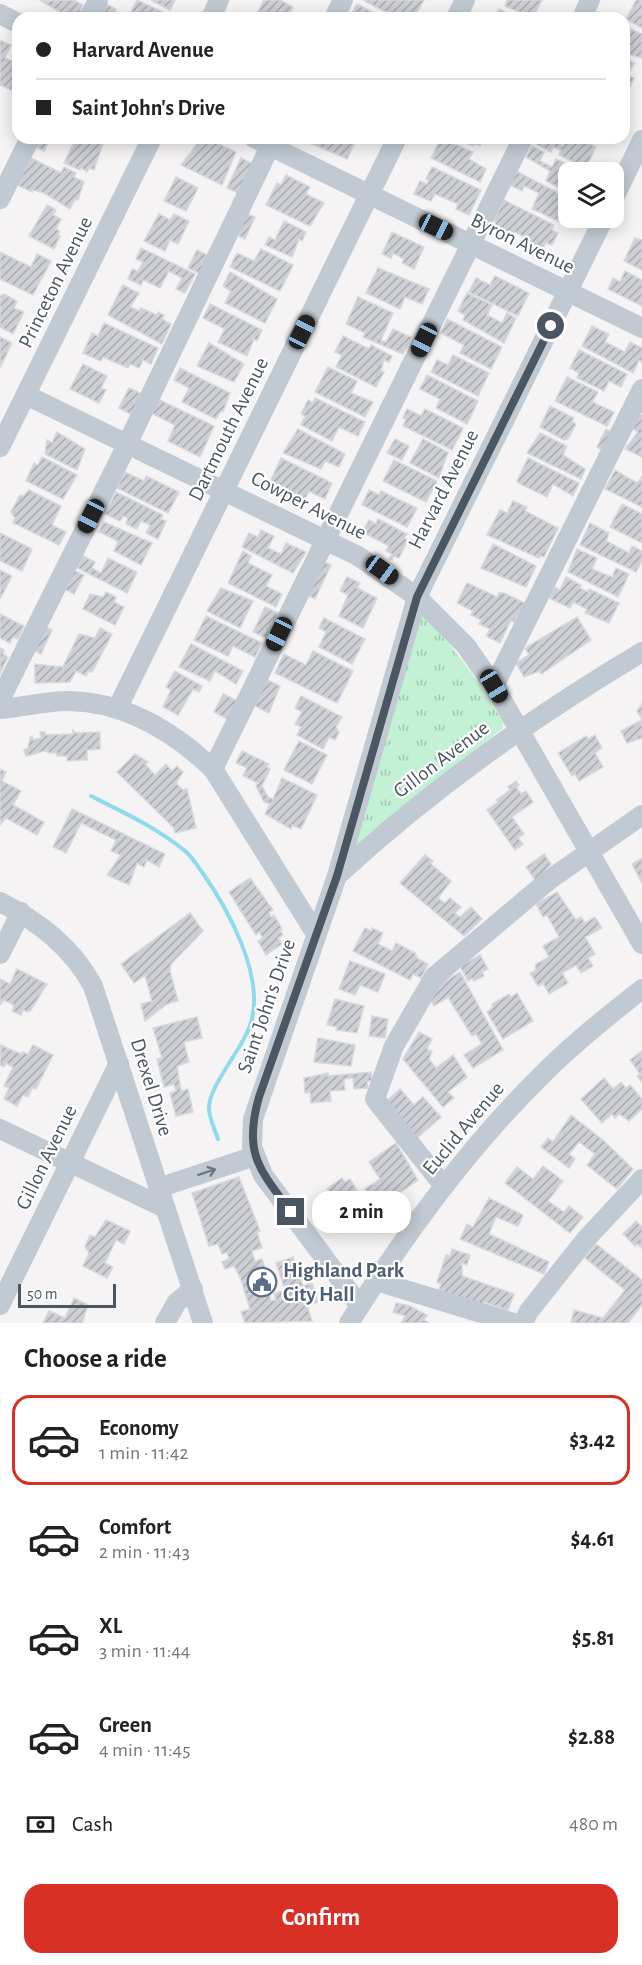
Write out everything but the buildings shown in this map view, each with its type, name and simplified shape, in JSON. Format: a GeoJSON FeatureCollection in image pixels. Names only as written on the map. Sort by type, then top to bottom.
{"type":"FeatureCollection","features":[{"type":"Feature","properties":{"kind":"street"},"geometry":{"type":"LineString","coordinates":[[624,177],[642,140]]}},
{"type":"Feature","properties":{"kind":"street"},"geometry":{"type":"LineString","coordinates":[[0,199],[27,144]]}},
{"type":"Feature","properties":{"kind":"street","name":"Princeton Avenue"},"geometry":{"type":"LineString","coordinates":[[0,447],[149,144]]}},
{"type":"Feature","properties":{"kind":"street"},"geometry":{"type":"LineString","coordinates":[[0,699],[127,444],[265,144]]}},
{"type":"Feature","properties":{"kind":"street","name":"Byron Avenue"},"geometry":{"type":"LineString","coordinates":[[272,144],[369,195],[642,328]]}},
{"type":"Feature","properties":{"kind":"street","name":"Dartmouth Avenue"},"geometry":{"type":"LineString","coordinates":[[117,709],[394,144]]}},
{"type":"Feature","properties":{"kind":"street"},"geometry":{"type":"LineString","coordinates":[[213,769],[520,144]]}},
{"type":"Feature","properties":{"kind":"street","name":"Harvard Avenue"},"geometry":{"type":"LineString","coordinates":[[316,934],[337,876],[417,597],[599,228]]}},
{"type":"Feature","properties":{"kind":"street"},"geometry":{"type":"LineString","coordinates":[[494,686],[642,389]]}},
{"type":"Feature","properties":{"kind":"street","name":"Cowper Avenue"},"geometry":{"type":"LineString","coordinates":[[26,395],[326,540],[382,570],[417,597],[465,646],[494,686],[642,944]]}},
{"type":"Feature","properties":{"kind":"street","name":"Gillon Avenue"},"geometry":{"type":"LineString","coordinates":[[337,876],[408,812],[520,730],[642,652]]}},
{"type":"Feature","properties":{"kind":"street","name":"Saint John's Drive"},"geometry":{"type":"LineString","coordinates":[[0,709],[68,701],[117,709],[169,731],[190,746],[213,769],[316,934],[253,1119],[251,1134],[255,1156],[263,1175],[360,1306]]}},
{"type":"Feature","properties":{"kind":"street"},"geometry":{"type":"LineString","coordinates":[[444,1186],[375,1099],[394,1046],[434,977],[549,880],[642,815]]}},
{"type":"Feature","properties":{"kind":"street","name":"Drexel Drive"},"geometry":{"type":"LineString","coordinates":[[0,902],[42,926],[84,970],[100,1005],[203,1323]]}},
{"type":"Feature","properties":{"kind":"street"},"geometry":{"type":"LineString","coordinates":[[0,954],[21,912]]}},
{"type":"Feature","properties":{"kind":"street","name":"Euclid Avenue"},"geometry":{"type":"LineString","coordinates":[[349,1323],[376,1281],[475,1146],[546,1071],[642,989]]}},
{"type":"Feature","properties":{"kind":"street","name":"Gillon Avenue"},"geometry":{"type":"LineString","coordinates":[[0,1305],[119,1063]]}},
{"type":"Feature","properties":{"kind":"street"},"geometry":{"type":"LineString","coordinates":[[0,1129],[165,1208]]}},
{"type":"Feature","properties":{"kind":"street"},"geometry":{"type":"LineString","coordinates":[[158,1188],[255,1156]]}},
{"type":"Feature","properties":{"kind":"street"},"geometry":{"type":"LineString","coordinates":[[523,1323],[529,1311],[587,1238],[642,1179]]}},
{"type":"Feature","properties":{"kind":"street"},"geometry":{"type":"LineString","coordinates":[[376,1281],[514,1323]]}},
{"type":"Feature","properties":{"kind":"street"},"geometry":{"type":"LineString","coordinates":[[165,1323],[177,1302],[193,1289]]}},
{"type":"Feature","properties":{"kind":"green space"},"geometry":{"type":"Polygon","coordinates":[[[422,615],[446,640],[466,666],[503,722],[503,728],[358,846],[355,845],[422,615]]]}},
{"type":"Feature","properties":{"kind":"waterway"},"geometry":{"type":"LineString","coordinates":[[91,796],[151,828],[188,853],[212,887],[241,942],[252,982],[254,1001],[252,1019],[243,1041],[210,1099],[209,1113],[218,1139]]}},
{"type":"Feature","properties":{"kind":"place","name":"Highland Park City Hall"},"geometry":{"type":"Point","coordinates":[262,1282]}},
{"type":"Feature","properties":{"kind":"route"},"geometry":{"type":"LineString","coordinates":[[291,1212],[263,1175],[252,1147],[253,1119],[259,1097],[337,876],[417,597],[551,326]]}}]}
